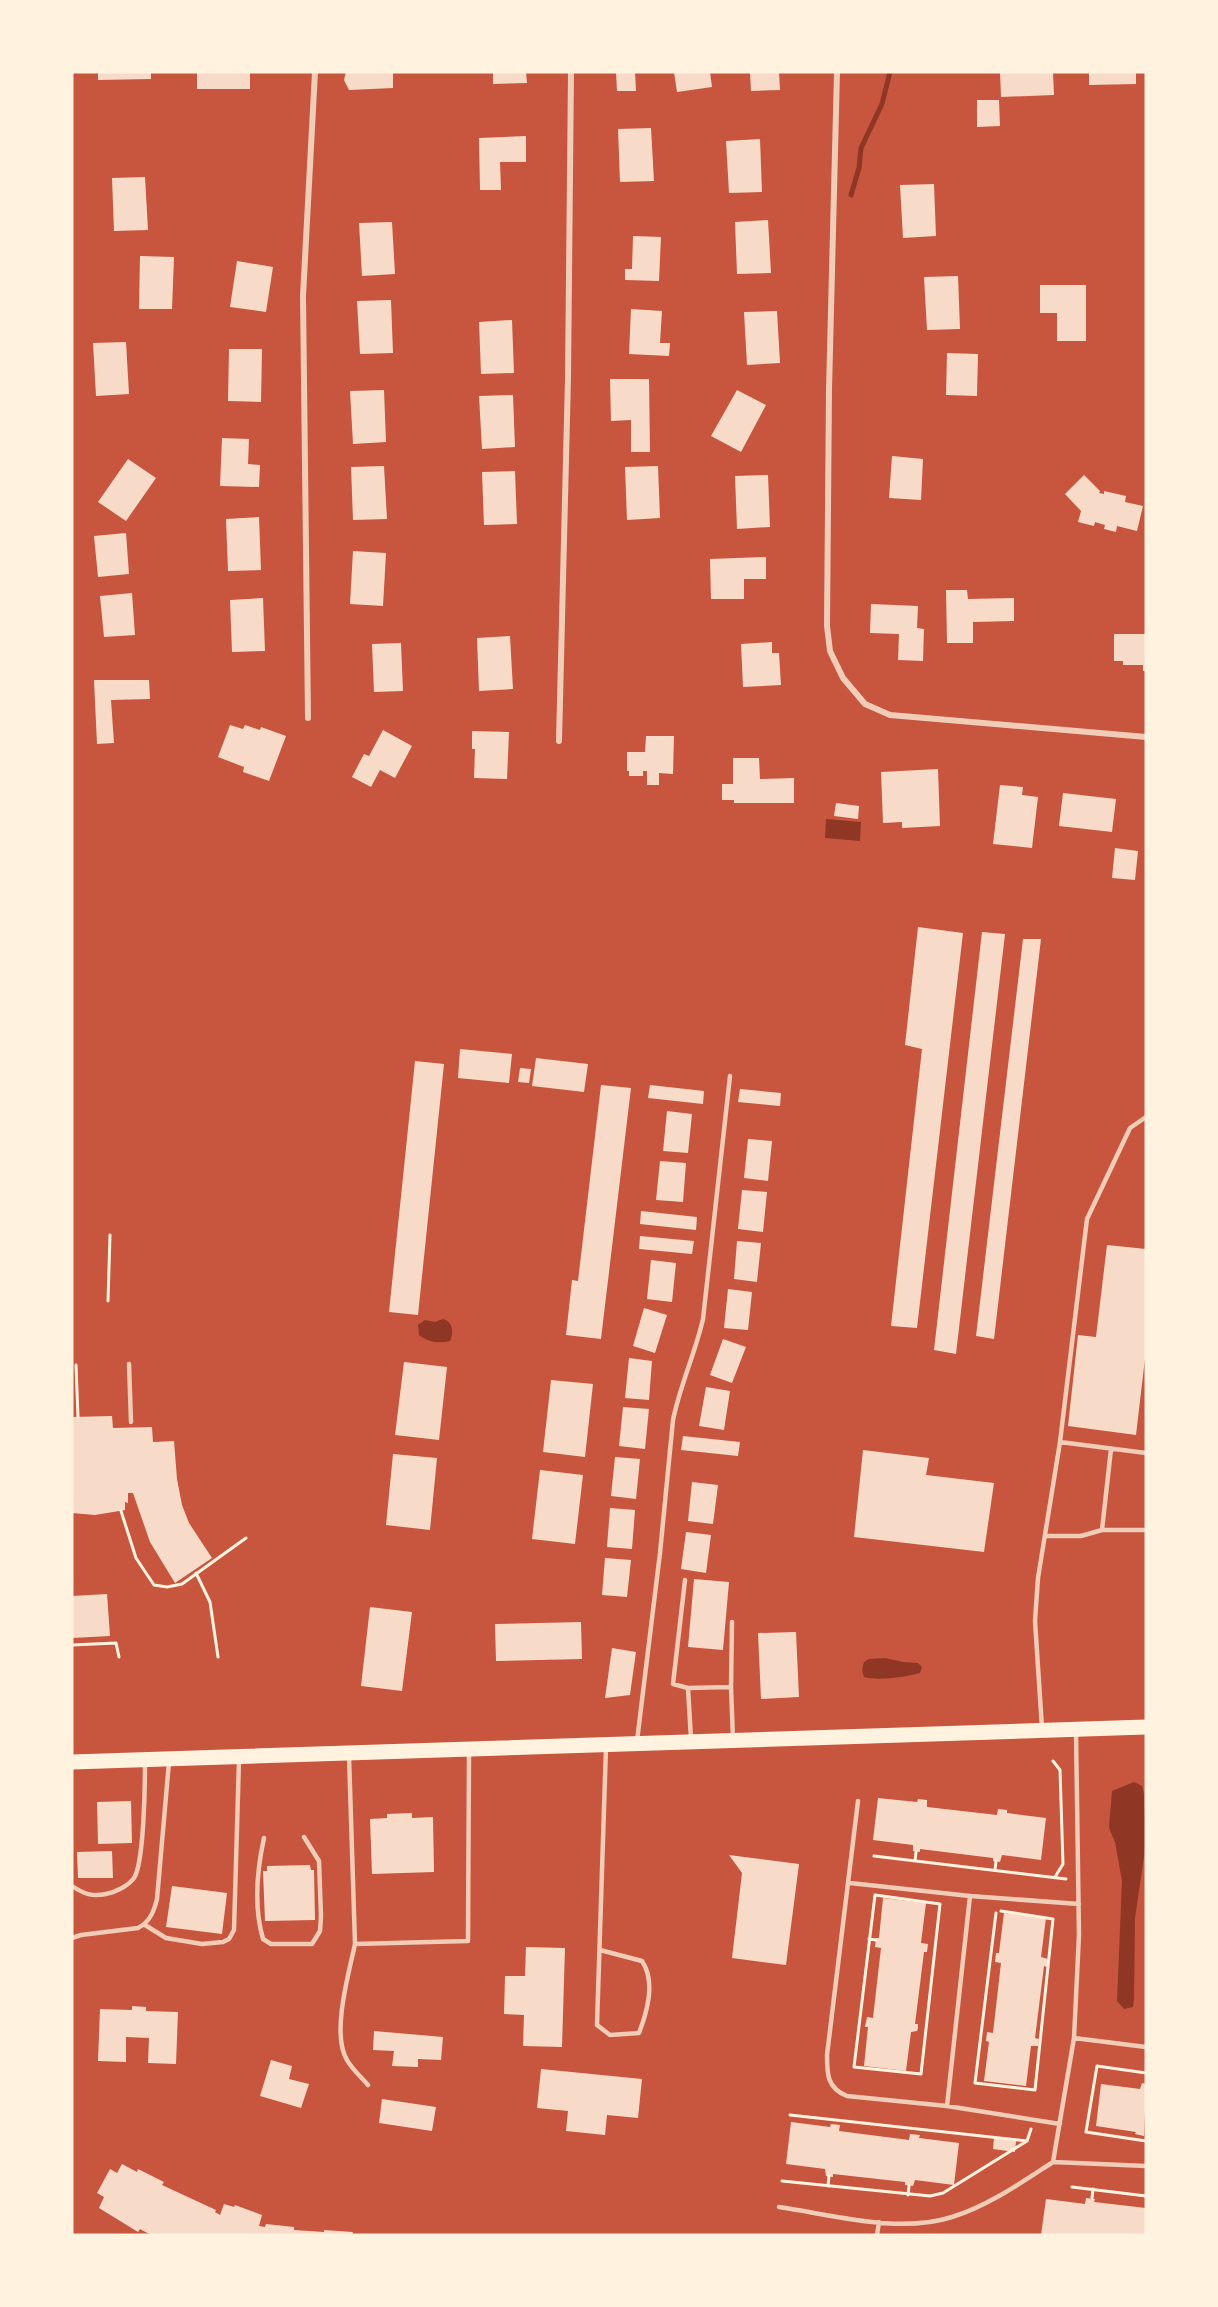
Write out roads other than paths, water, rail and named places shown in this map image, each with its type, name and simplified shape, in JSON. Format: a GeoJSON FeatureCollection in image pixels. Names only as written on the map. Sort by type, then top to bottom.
{"type":"FeatureCollection","features":[{"type":"Feature","properties":{"kind":"main road"},"geometry":{"type":"LineString","coordinates":[[72,1762],[1146,1726]]}},
{"type":"Feature","properties":{"kind":"street"},"geometry":{"type":"LineString","coordinates":[[308,718],[303,296],[315,72]]}},
{"type":"Feature","properties":{"kind":"street"},"geometry":{"type":"LineString","coordinates":[[559,741],[568,378],[571,72]]}},
{"type":"Feature","properties":{"kind":"street"},"geometry":{"type":"LineString","coordinates":[[837,72],[829,390],[827,626],[830,651],[836,667],[854,693],[878,711],[903,716],[1146,737]]}},
{"type":"Feature","properties":{"kind":"lane"},"geometry":{"type":"LineString","coordinates":[[636,1744],[660,1553],[670,1442],[676,1403],[694,1353],[703,1319],[730,1076]]}},
{"type":"Feature","properties":{"kind":"lane"},"geometry":{"type":"LineString","coordinates":[[1042,1730],[1035,1621],[1038,1578],[1060,1442],[1087,1219],[1130,1128],[1146,1117]]}},
{"type":"Feature","properties":{"kind":"lane"},"geometry":{"type":"LineString","coordinates":[[129,1364],[131,1422]]}},
{"type":"Feature","properties":{"kind":"lane"},"geometry":{"type":"LineString","coordinates":[[1060,1442],[1146,1453]]}},
{"type":"Feature","properties":{"kind":"lane"},"geometry":{"type":"LineString","coordinates":[[1102,1530],[1111,1449]]}},
{"type":"Feature","properties":{"kind":"lane"},"geometry":{"type":"LineString","coordinates":[[1045,1536],[1081,1536],[1102,1530],[1146,1530]]}},
{"type":"Feature","properties":{"kind":"lane"},"geometry":{"type":"LineString","coordinates":[[685,1580],[673,1684],[688,1688],[731,1688]]}},
{"type":"Feature","properties":{"kind":"lane"},"geometry":{"type":"LineString","coordinates":[[732,1622],[733,1741]]}},
{"type":"Feature","properties":{"kind":"lane"},"geometry":{"type":"LineString","coordinates":[[688,1688],[691,1742]]}},
{"type":"Feature","properties":{"kind":"lane"},"geometry":{"type":"LineString","coordinates":[[1053,2162],[1074,2038],[1079,1935],[1076,1729]]}},
{"type":"Feature","properties":{"kind":"lane"},"geometry":{"type":"LineString","coordinates":[[600,1950],[642,1961],[648,1970],[648,2010],[639,2033],[610,2035],[597,2025],[606,1745]]}},
{"type":"Feature","properties":{"kind":"lane"},"geometry":{"type":"LineString","coordinates":[[355,1944],[468,1941],[469,1749]]}},
{"type":"Feature","properties":{"kind":"lane"},"geometry":{"type":"LineString","coordinates":[[349,1753],[355,1944],[344,1995],[341,2046],[347,2060],[368,2085]]}},
{"type":"Feature","properties":{"kind":"lane"},"geometry":{"type":"LineString","coordinates":[[145,1925],[165,1938],[202,1944],[223,1942],[229,1939],[234,1930],[239,1757]]}},
{"type":"Feature","properties":{"kind":"lane"},"geometry":{"type":"LineString","coordinates":[[72,1938],[131,1929],[145,1925],[150,1917],[157,1899],[169,1759]]}},
{"type":"Feature","properties":{"kind":"lane"},"geometry":{"type":"LineString","coordinates":[[72,1886],[86,1895],[99,1896],[114,1892],[134,1877],[139,1861],[145,1760]]}},
{"type":"Feature","properties":{"kind":"lane"},"geometry":{"type":"LineString","coordinates":[[858,1802],[850,1883],[827,2055],[826,2074],[830,2083],[838,2092],[847,2096],[947,2106],[1060,2124]]}},
{"type":"Feature","properties":{"kind":"lane"},"geometry":{"type":"LineString","coordinates":[[264,1839],[259,1861],[259,1924],[263,1939],[271,1944],[312,1944],[320,1931],[319,1861],[304,1837]]}},
{"type":"Feature","properties":{"kind":"lane"},"geometry":{"type":"LineString","coordinates":[[850,1883],[970,1896],[1078,1904]]}},
{"type":"Feature","properties":{"kind":"lane"},"geometry":{"type":"LineString","coordinates":[[947,2106],[970,1896]]}},
{"type":"Feature","properties":{"kind":"lane"},"geometry":{"type":"LineString","coordinates":[[1074,2038],[1146,2047]]}},
{"type":"Feature","properties":{"kind":"lane"},"geometry":{"type":"LineString","coordinates":[[779,2207],[879,2222],[919,2224],[954,2217],[974,2209],[1053,2162],[1146,2166]]}},
{"type":"Feature","properties":{"kind":"lane"},"geometry":{"type":"LineString","coordinates":[[877,2235],[879,2222]]}},
{"type":"Feature","properties":{"kind":"waterway"},"geometry":{"type":"LineString","coordinates":[[851,195],[859,168],[861,148],[882,104],[890,72]]}}]}
